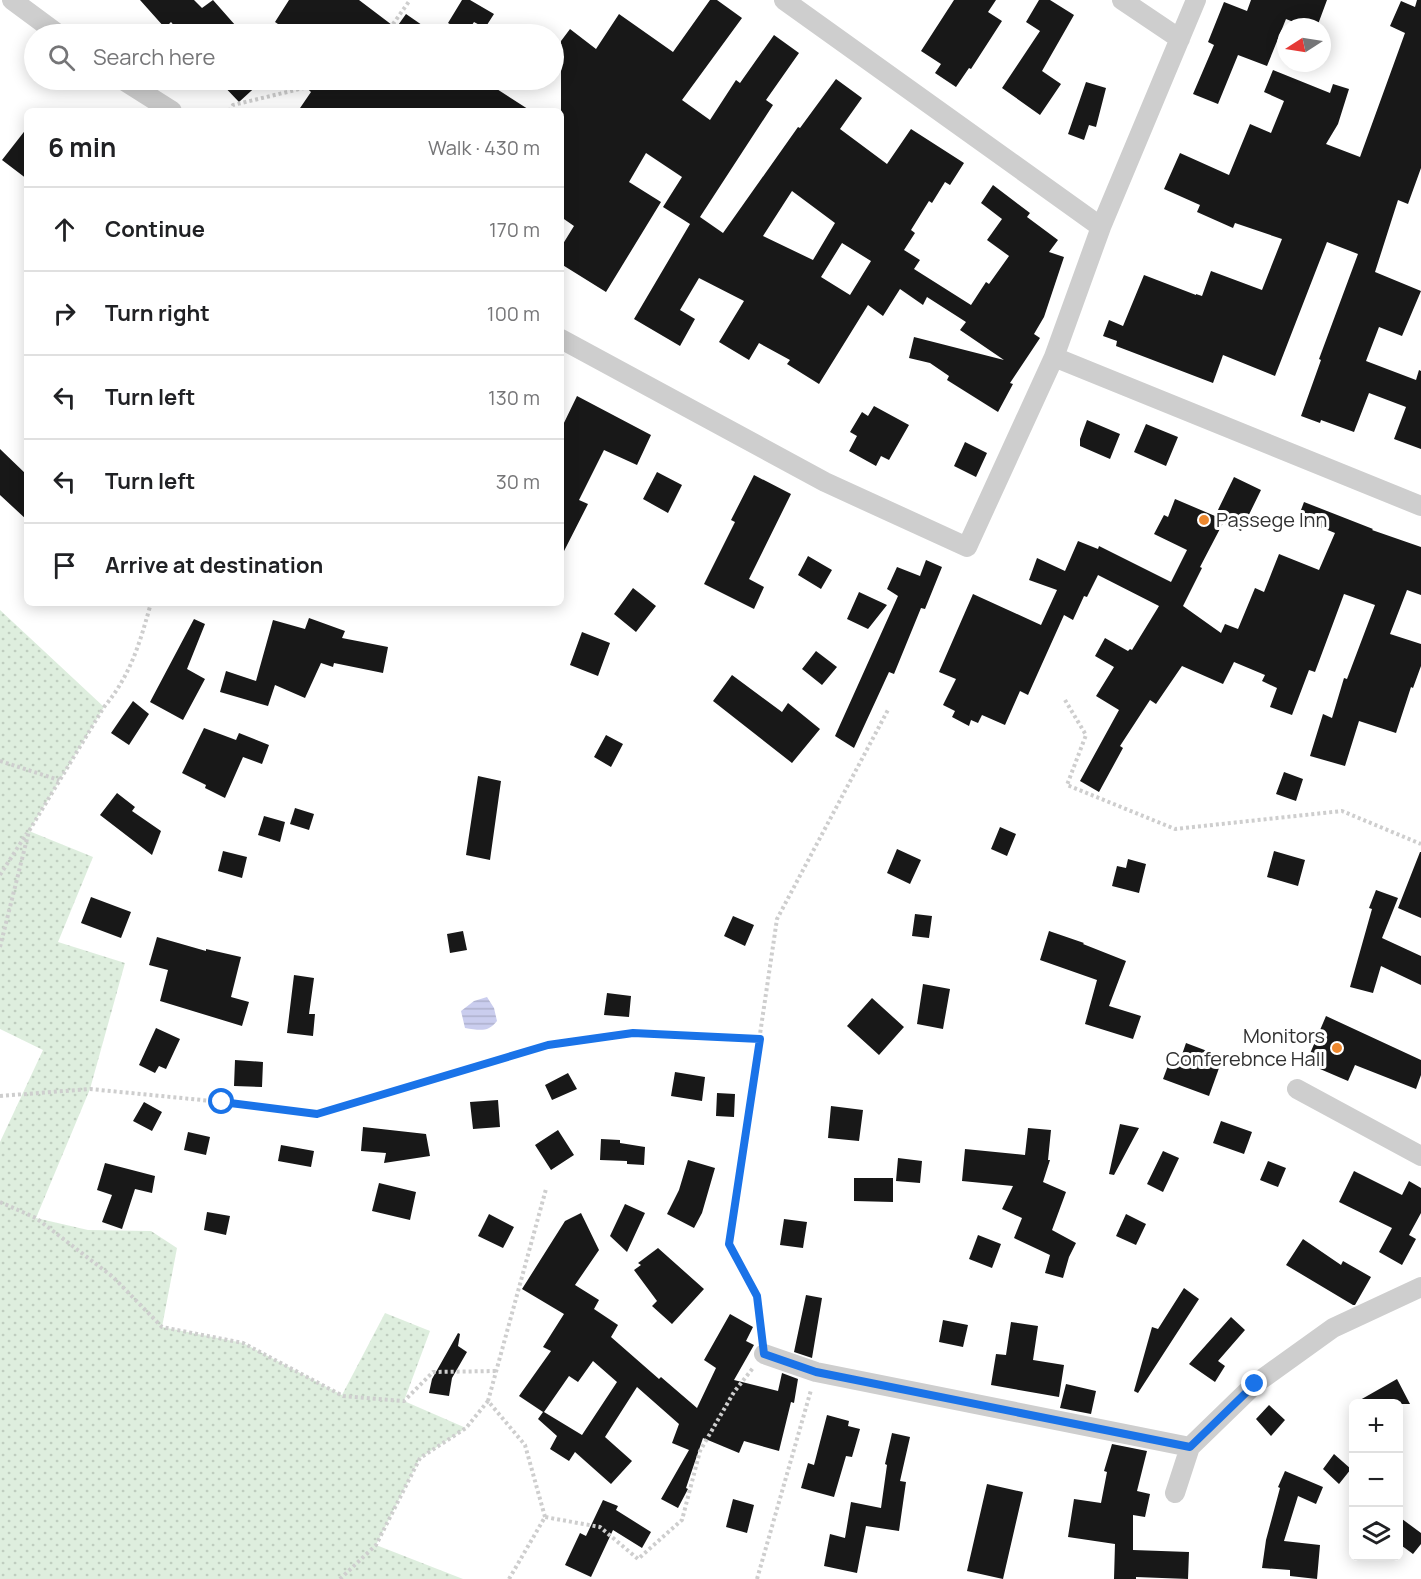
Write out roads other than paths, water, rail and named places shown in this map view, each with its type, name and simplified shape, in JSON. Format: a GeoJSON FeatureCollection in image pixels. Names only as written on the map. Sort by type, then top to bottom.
{"type":"FeatureCollection","features":[{"type":"Feature","properties":{"kind":"street"},"geometry":{"type":"LineString","coordinates":[[12,0],[44,24]]}},
{"type":"Feature","properties":{"kind":"street"},"geometry":{"type":"LineString","coordinates":[[784,0],[1101,227]]}},
{"type":"Feature","properties":{"kind":"street"},"geometry":{"type":"LineString","coordinates":[[1122,0],[1179,39]]}},
{"type":"Feature","properties":{"kind":"street"},"geometry":{"type":"LineString","coordinates":[[564,341],[825,482],[967,547],[1054,357],[1101,227],[1196,0]]}},
{"type":"Feature","properties":{"kind":"street"},"geometry":{"type":"LineString","coordinates":[[139,90],[167,108]]}},
{"type":"Feature","properties":{"kind":"street"},"geometry":{"type":"LineString","coordinates":[[1054,357],[1421,506]]}},
{"type":"Feature","properties":{"kind":"street"},"geometry":{"type":"LineString","coordinates":[[1297,1089],[1421,1156]]}},
{"type":"Feature","properties":{"kind":"street"},"geometry":{"type":"LineString","coordinates":[[1175,1493],[1190,1447],[1255,1384],[1333,1328],[1421,1287]]}},
{"type":"Feature","properties":{"kind":"street"},"geometry":{"type":"LineString","coordinates":[[764,1354],[816,1372],[1190,1447]]}},
{"type":"Feature","properties":{"kind":"water"},"geometry":{"type":"Polygon","coordinates":[[[487,997],[494,1008],[497,1021],[487,1029],[465,1028],[461,1011],[474,1001],[487,997]]]}},
{"type":"Feature","properties":{"kind":"place","name":"Passege Inn"},"geometry":{"type":"Point","coordinates":[1204,520]}},
{"type":"Feature","properties":{"kind":"place","name":"Monitors Conferebnce Hall"},"geometry":{"type":"Point","coordinates":[1337,1048]}}]}
